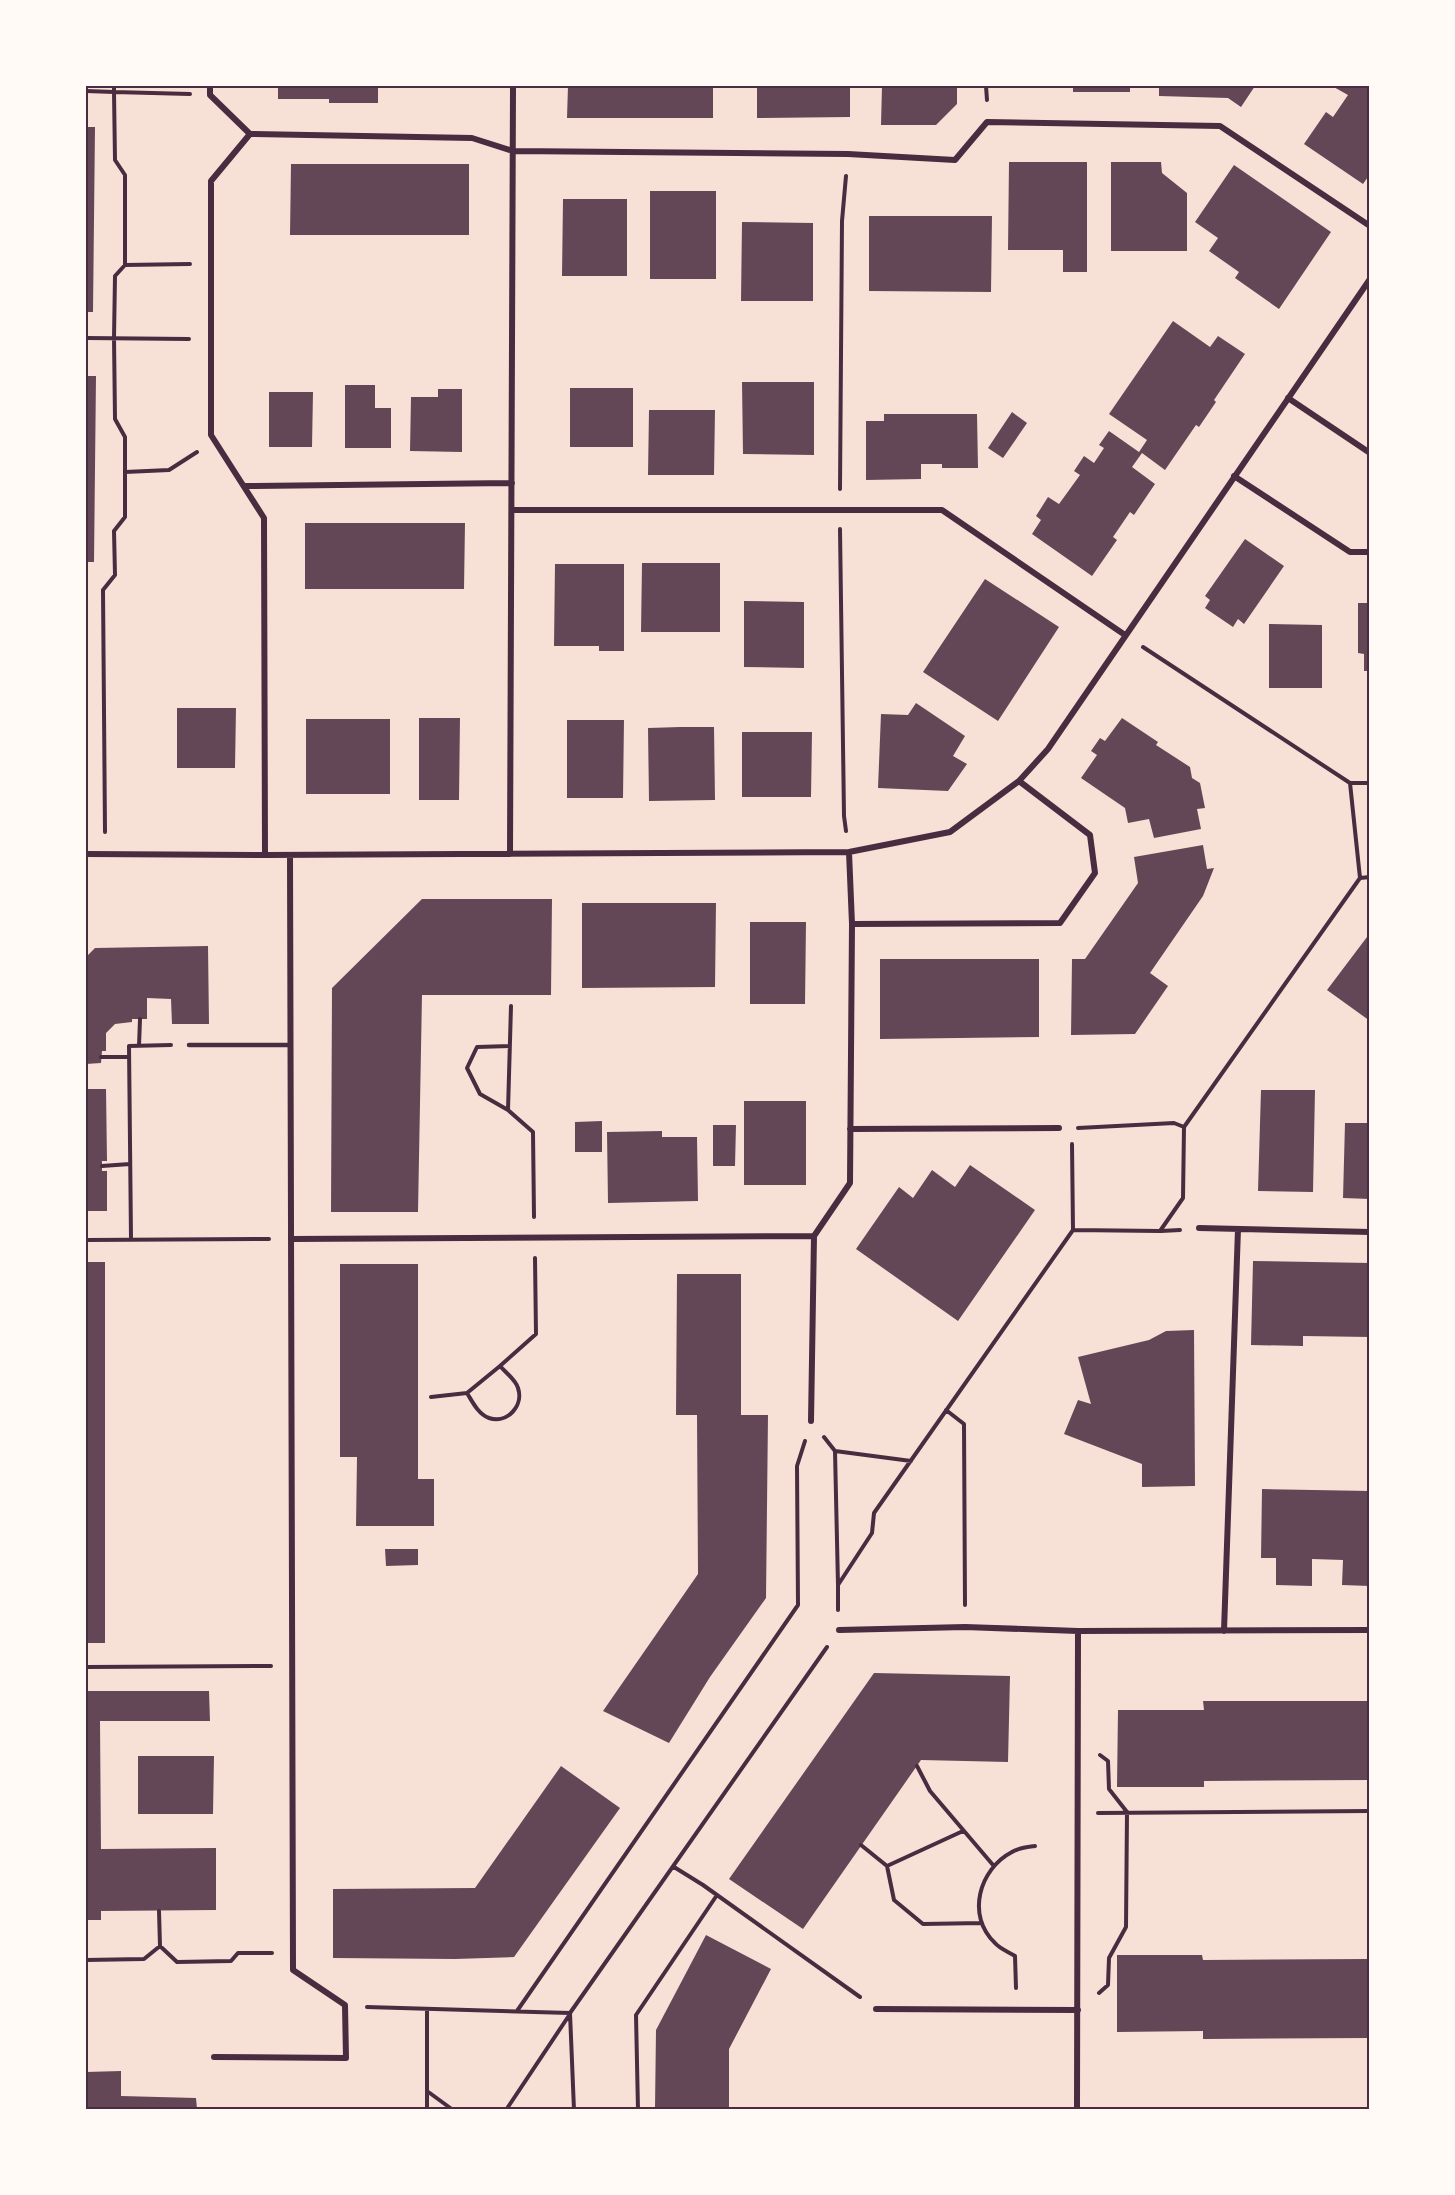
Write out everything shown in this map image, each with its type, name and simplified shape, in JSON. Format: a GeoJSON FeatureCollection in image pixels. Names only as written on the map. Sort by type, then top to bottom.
{"type":"FeatureCollection","features":[{"type":"Feature","properties":{"kind":"street"},"geometry":{"type":"LineString","coordinates":[[210,86],[210,95],[250,134],[472,138],[513,151],[848,154],[956,160],[987,122],[1220,126],[1370,226]]}},
{"type":"Feature","properties":{"kind":"street"},"geometry":{"type":"LineString","coordinates":[[510,854],[513,86]]}},
{"type":"Feature","properties":{"kind":"street"},"geometry":{"type":"LineString","coordinates":[[250,134],[211,181],[210,435],[264,518],[265,855]]}},
{"type":"Feature","properties":{"kind":"street"},"geometry":{"type":"LineString","coordinates":[[86,854],[849,852],[950,832],[1019,781],[1047,749],[1370,279]]}},
{"type":"Feature","properties":{"kind":"street"},"geometry":{"type":"LineString","coordinates":[[1288,398],[1370,453]]}},
{"type":"Feature","properties":{"kind":"street"},"geometry":{"type":"LineString","coordinates":[[1234,476],[1350,552],[1370,552]]}},
{"type":"Feature","properties":{"kind":"street"},"geometry":{"type":"LineString","coordinates":[[245,486],[512,483]]}},
{"type":"Feature","properties":{"kind":"street"},"geometry":{"type":"LineString","coordinates":[[512,510],[840,512],[942,510],[1125,635]]}},
{"type":"Feature","properties":{"kind":"street"},"geometry":{"type":"LineString","coordinates":[[852,924],[1060,923],[1095,873],[1090,835],[1019,781]]}},
{"type":"Feature","properties":{"kind":"street"},"geometry":{"type":"LineString","coordinates":[[811,1421],[814,1236],[850,1183],[852,924],[849,852]]}},
{"type":"Feature","properties":{"kind":"street"},"geometry":{"type":"LineString","coordinates":[[214,2057],[346,2058],[345,2005],[293,1971],[290,855]]}},
{"type":"Feature","properties":{"kind":"street"},"geometry":{"type":"LineString","coordinates":[[850,1128],[1059,1128]]}},
{"type":"Feature","properties":{"kind":"street"},"geometry":{"type":"LineString","coordinates":[[1198,1228],[1370,1232]]}},
{"type":"Feature","properties":{"kind":"street"},"geometry":{"type":"LineString","coordinates":[[1224,1631],[1238,1229]]}},
{"type":"Feature","properties":{"kind":"street"},"geometry":{"type":"LineString","coordinates":[[291,1239],[814,1236]]}},
{"type":"Feature","properties":{"kind":"street"},"geometry":{"type":"LineString","coordinates":[[838,1630],[965,1627],[1077,1631],[1370,1630]]}},
{"type":"Feature","properties":{"kind":"street"},"geometry":{"type":"LineString","coordinates":[[1077,1631],[1079,1813],[1077,2109]]}},
{"type":"Feature","properties":{"kind":"street"},"geometry":{"type":"LineString","coordinates":[[876,2009],[1078,2010]]}},
{"type":"Feature","properties":{"kind":"lane"},"geometry":{"type":"LineString","coordinates":[[189,1045],[290,1045]]}},
{"type":"Feature","properties":{"kind":"path"},"geometry":{"type":"LineString","coordinates":[[105,854],[103,590],[115,575],[114,531],[124,517],[125,472],[125,437],[115,419],[115,276],[124,265],[125,175],[115,160],[114,86]]}},
{"type":"Feature","properties":{"kind":"path"},"geometry":{"type":"LineString","coordinates":[[86,91],[210,95]]}},
{"type":"Feature","properties":{"kind":"path"},"geometry":{"type":"LineString","coordinates":[[124,265],[210,264]]}},
{"type":"Feature","properties":{"kind":"path"},"geometry":{"type":"LineString","coordinates":[[86,338],[211,340]]}},
{"type":"Feature","properties":{"kind":"path"},"geometry":{"type":"LineString","coordinates":[[125,472],[169,470],[215,441]]}},
{"type":"Feature","properties":{"kind":"path"},"geometry":{"type":"LineString","coordinates":[[1125,635],[1350,783],[1370,783]]}},
{"type":"Feature","properties":{"kind":"path"},"geometry":{"type":"LineString","coordinates":[[1073,1230],[1160,1231],[1183,1198],[1184,1128],[1360,878],[1350,783]]}},
{"type":"Feature","properties":{"kind":"path"},"geometry":{"type":"LineString","coordinates":[[1360,878],[1370,877]]}},
{"type":"Feature","properties":{"kind":"path"},"geometry":{"type":"LineString","coordinates":[[508,1110],[511,1006]]}},
{"type":"Feature","properties":{"kind":"path"},"geometry":{"type":"LineString","coordinates":[[139,1046],[140,1019]]}},
{"type":"Feature","properties":{"kind":"path"},"geometry":{"type":"LineString","coordinates":[[131,1239],[129,1046],[189,1045]]}},
{"type":"Feature","properties":{"kind":"path"},"geometry":{"type":"LineString","coordinates":[[431,1397],[467,1393],[536,1334],[533,1132],[508,1110],[480,1094],[467,1068],[477,1047],[510,1046]]}},
{"type":"Feature","properties":{"kind":"path"},"geometry":{"type":"LineString","coordinates":[[101,1057],[128,1057]]}},
{"type":"Feature","properties":{"kind":"path"},"geometry":{"type":"LineString","coordinates":[[1059,1128],[1174,1123],[1184,1128]]}},
{"type":"Feature","properties":{"kind":"path"},"geometry":{"type":"LineString","coordinates":[[838,1585],[872,1533],[874,1514],[1073,1230],[1071,1128]]}},
{"type":"Feature","properties":{"kind":"path"},"geometry":{"type":"LineString","coordinates":[[102,1166],[130,1164]]}},
{"type":"Feature","properties":{"kind":"path"},"geometry":{"type":"LineString","coordinates":[[86,1240],[291,1239]]}},
{"type":"Feature","properties":{"kind":"path"},"geometry":{"type":"LineString","coordinates":[[467,1393],[479,1411],[489,1418],[504,1418],[516,1409],[520,1396],[518,1385],[500,1366]]}},
{"type":"Feature","properties":{"kind":"path"},"geometry":{"type":"LineString","coordinates":[[946,1410],[964,1424],[965,1627]]}},
{"type":"Feature","properties":{"kind":"path"},"geometry":{"type":"LineString","coordinates":[[507,2109],[570,2013],[838,1630],[835,1451],[811,1421]]}},
{"type":"Feature","properties":{"kind":"path"},"geometry":{"type":"LineString","coordinates":[[517,2011],[798,1605],[797,1466],[811,1421]]}},
{"type":"Feature","properties":{"kind":"path"},"geometry":{"type":"LineString","coordinates":[[835,1451],[911,1461]]}},
{"type":"Feature","properties":{"kind":"path"},"geometry":{"type":"LineString","coordinates":[[86,1667],[292,1666]]}},
{"type":"Feature","properties":{"kind":"path"},"geometry":{"type":"LineString","coordinates":[[1078,1741],[1108,1761],[1109,1789],[1127,1812],[1126,1928],[1109,1958],[1108,1985],[1078,2010]]}},
{"type":"Feature","properties":{"kind":"path"},"geometry":{"type":"LineString","coordinates":[[917,1766],[930,1791],[993,1865]]}},
{"type":"Feature","properties":{"kind":"path"},"geometry":{"type":"LineString","coordinates":[[1079,1813],[1370,1810]]}},
{"type":"Feature","properties":{"kind":"path"},"geometry":{"type":"LineString","coordinates":[[887,1866],[963,1831]]}},
{"type":"Feature","properties":{"kind":"path"},"geometry":{"type":"LineString","coordinates":[[861,1845],[887,1866],[894,1900],[922,1924],[982,1923]]}},
{"type":"Feature","properties":{"kind":"path"},"geometry":{"type":"LineString","coordinates":[[1017,2010],[1015,1956],[994,1943],[982,1923],[978,1901],[982,1882],[993,1865],[1013,1851],[1035,1846]]}},
{"type":"Feature","properties":{"kind":"path"},"geometry":{"type":"LineString","coordinates":[[674,1867],[717,1895],[876,2009]]}},
{"type":"Feature","properties":{"kind":"path"},"geometry":{"type":"LineString","coordinates":[[638,2109],[636,2015],[717,1895]]}},
{"type":"Feature","properties":{"kind":"path"},"geometry":{"type":"LineString","coordinates":[[159,1911],[159,1946],[177,1962],[231,1961],[238,1953],[293,1953]]}},
{"type":"Feature","properties":{"kind":"path"},"geometry":{"type":"LineString","coordinates":[[86,1960],[144,1959],[159,1946]]}},
{"type":"Feature","properties":{"kind":"path"},"geometry":{"type":"LineString","coordinates":[[345,2005],[427,2010],[570,2013]]}},
{"type":"Feature","properties":{"kind":"path"},"geometry":{"type":"LineString","coordinates":[[427,2010],[427,2109]]}},
{"type":"Feature","properties":{"kind":"path"},"geometry":{"type":"LineString","coordinates":[[570,2013],[574,2109]]}},
{"type":"Feature","properties":{"kind":"path"},"geometry":{"type":"LineString","coordinates":[[427,2091],[453,2109]]}},
{"type":"Feature","properties":{"kind":"building"},"geometry":{"type":"Polygon","coordinates":[[[278,86],[378,86],[378,103],[329,103],[329,99],[278,99],[278,86]]]}},
{"type":"Feature","properties":{"kind":"building"},"geometry":{"type":"Polygon","coordinates":[[[568,86],[713,86],[713,118],[567,118],[568,86]]]}},
{"type":"Feature","properties":{"kind":"building"},"geometry":{"type":"Polygon","coordinates":[[[757,86],[850,86],[850,117],[757,118],[757,86]]]}},
{"type":"Feature","properties":{"kind":"building"},"geometry":{"type":"Polygon","coordinates":[[[882,86],[957,86],[957,104],[936,125],[881,125],[882,86]]]}},
{"type":"Feature","properties":{"kind":"building"},"geometry":{"type":"Polygon","coordinates":[[[1073,86],[1130,86],[1130,92],[1073,92],[1073,86]]]}},
{"type":"Feature","properties":{"kind":"building"},"geometry":{"type":"Polygon","coordinates":[[[1159,86],[1255,86],[1241,107],[1228,98],[1159,96],[1159,86]]]}},
{"type":"Feature","properties":{"kind":"building"},"geometry":{"type":"Polygon","coordinates":[[[1332,86],[1370,86],[1370,174],[1363,184],[1304,144],[1326,112],[1333,117],[1348,95],[1332,86]]]}},
{"type":"Feature","properties":{"kind":"building"},"geometry":{"type":"Polygon","coordinates":[[[86,127],[95,127],[93,312],[86,312],[86,127]]]}},
{"type":"Feature","properties":{"kind":"building"},"geometry":{"type":"Polygon","coordinates":[[[1009,162],[1087,162],[1087,272],[1063,272],[1063,250],[1008,250],[1009,162]]]}},
{"type":"Feature","properties":{"kind":"building"},"geometry":{"type":"Polygon","coordinates":[[[1111,162],[1161,162],[1162,173],[1187,193],[1187,251],[1111,251],[1111,162]]]}},
{"type":"Feature","properties":{"kind":"building"},"geometry":{"type":"Polygon","coordinates":[[[291,164],[469,164],[469,235],[290,235],[291,164]]]}},
{"type":"Feature","properties":{"kind":"building"},"geometry":{"type":"Polygon","coordinates":[[[1234,165],[1331,232],[1279,309],[1235,278],[1239,272],[1209,251],[1218,238],[1195,222],[1234,165]]]}},
{"type":"Feature","properties":{"kind":"building"},"geometry":{"type":"Polygon","coordinates":[[[650,191],[716,191],[716,279],[650,279],[650,191]]]}},
{"type":"Feature","properties":{"kind":"building"},"geometry":{"type":"Polygon","coordinates":[[[563,199],[627,199],[627,276],[562,276],[563,199]]]}},
{"type":"Feature","properties":{"kind":"building"},"geometry":{"type":"Polygon","coordinates":[[[869,216],[992,216],[991,292],[869,291],[869,216]]]}},
{"type":"Feature","properties":{"kind":"building"},"geometry":{"type":"Polygon","coordinates":[[[742,222],[813,223],[813,301],[741,301],[742,222]]]}},
{"type":"Feature","properties":{"kind":"building"},"geometry":{"type":"Polygon","coordinates":[[[1173,321],[1210,347],[1218,336],[1245,354],[1199,427],[1196,425],[1165,470],[1142,453],[1132,467],[1155,484],[1134,515],[1130,512],[1113,537],[1117,540],[1092,576],[1032,534],[1041,520],[1036,516],[1048,497],[1059,504],[1080,475],[1074,471],[1084,456],[1094,463],[1104,448],[1099,445],[1109,431],[1139,452],[1147,440],[1109,414],[1173,321]]]}},
{"type":"Feature","properties":{"kind":"building"},"geometry":{"type":"Polygon","coordinates":[[[86,376],[96,376],[94,562],[86,562],[86,376]]]}},
{"type":"Feature","properties":{"kind":"building"},"geometry":{"type":"Polygon","coordinates":[[[742,382],[814,382],[814,455],[743,454],[742,382]]]}},
{"type":"Feature","properties":{"kind":"building"},"geometry":{"type":"Polygon","coordinates":[[[345,385],[375,385],[375,408],[391,408],[391,448],[345,448],[345,385]]]}},
{"type":"Feature","properties":{"kind":"building"},"geometry":{"type":"Polygon","coordinates":[[[570,388],[633,388],[633,447],[570,447],[570,388]]]}},
{"type":"Feature","properties":{"kind":"building"},"geometry":{"type":"Polygon","coordinates":[[[438,389],[462,389],[462,452],[410,451],[411,397],[438,397],[438,389]]]}},
{"type":"Feature","properties":{"kind":"building"},"geometry":{"type":"Polygon","coordinates":[[[269,392],[313,392],[312,447],[269,447],[269,392]]]}},
{"type":"Feature","properties":{"kind":"building"},"geometry":{"type":"Polygon","coordinates":[[[649,410],[715,410],[714,475],[648,475],[649,410]]]}},
{"type":"Feature","properties":{"kind":"building"},"geometry":{"type":"Polygon","coordinates":[[[1012,412],[1027,423],[1003,458],[988,448],[1012,412]]]}},
{"type":"Feature","properties":{"kind":"building"},"geometry":{"type":"Polygon","coordinates":[[[884,414],[977,414],[978,468],[942,468],[942,464],[921,464],[921,479],[866,480],[866,421],[884,421],[884,414]]]}},
{"type":"Feature","properties":{"kind":"building"},"geometry":{"type":"Polygon","coordinates":[[[305,523],[465,523],[464,589],[305,589],[305,523]]]}},
{"type":"Feature","properties":{"kind":"building"},"geometry":{"type":"Polygon","coordinates":[[[1245,539],[1284,566],[1244,624],[1238,619],[1233,627],[1205,608],[1210,600],[1205,596],[1245,539]]]}},
{"type":"Feature","properties":{"kind":"building"},"geometry":{"type":"Polygon","coordinates":[[[642,563],[720,563],[720,632],[641,632],[642,563]]]}},
{"type":"Feature","properties":{"kind":"building"},"geometry":{"type":"Polygon","coordinates":[[[555,564],[624,564],[624,651],[599,651],[599,646],[554,646],[555,564]]]}},
{"type":"Feature","properties":{"kind":"building"},"geometry":{"type":"Polygon","coordinates":[[[985,579],[1059,627],[998,721],[923,672],[985,579]]]}},
{"type":"Feature","properties":{"kind":"building"},"geometry":{"type":"Polygon","coordinates":[[[744,601],[804,602],[804,668],[744,667],[744,601]]]}},
{"type":"Feature","properties":{"kind":"building"},"geometry":{"type":"Polygon","coordinates":[[[1358,603],[1370,603],[1370,671],[1364,671],[1364,654],[1358,653],[1358,603]]]}},
{"type":"Feature","properties":{"kind":"building"},"geometry":{"type":"Polygon","coordinates":[[[1269,624],[1322,625],[1322,688],[1269,688],[1269,624]]]}},
{"type":"Feature","properties":{"kind":"building"},"geometry":{"type":"Polygon","coordinates":[[[916,703],[965,736],[953,756],[967,764],[948,791],[878,788],[881,714],[908,715],[916,703]]]}},
{"type":"Feature","properties":{"kind":"building"},"geometry":{"type":"Polygon","coordinates":[[[177,708],[236,708],[235,768],[177,768],[177,708]]]}},
{"type":"Feature","properties":{"kind":"building"},"geometry":{"type":"Polygon","coordinates":[[[419,718],[460,718],[459,800],[419,800],[419,718]]]}},
{"type":"Feature","properties":{"kind":"building"},"geometry":{"type":"Polygon","coordinates":[[[1122,718],[1158,742],[1156,745],[1190,767],[1192,778],[1200,783],[1205,808],[1197,809],[1201,829],[1154,838],[1149,819],[1128,823],[1125,808],[1081,778],[1097,755],[1091,751],[1100,738],[1105,741],[1122,718]]]}},
{"type":"Feature","properties":{"kind":"building"},"geometry":{"type":"Polygon","coordinates":[[[306,719],[390,719],[390,794],[306,794],[306,719]]]}},
{"type":"Feature","properties":{"kind":"building"},"geometry":{"type":"Polygon","coordinates":[[[567,720],[624,720],[623,798],[567,798],[567,720]]]}},
{"type":"Feature","properties":{"kind":"building"},"geometry":{"type":"Polygon","coordinates":[[[714,727],[715,800],[649,801],[648,728],[714,727]]]}},
{"type":"Feature","properties":{"kind":"building"},"geometry":{"type":"Polygon","coordinates":[[[742,732],[812,732],[811,797],[742,797],[742,732]]]}},
{"type":"Feature","properties":{"kind":"building"},"geometry":{"type":"Polygon","coordinates":[[[1203,845],[1207,869],[1214,868],[1203,896],[1150,973],[1168,986],[1135,1034],[1071,1035],[1072,959],[1085,959],[1138,883],[1134,857],[1203,845]]]}},
{"type":"Feature","properties":{"kind":"building"},"geometry":{"type":"Polygon","coordinates":[[[422,899],[552,899],[551,995],[422,995],[418,1212],[331,1212],[332,988],[422,899]]]}},
{"type":"Feature","properties":{"kind":"building"},"geometry":{"type":"Polygon","coordinates":[[[582,903],[716,903],[715,987],[582,988],[582,903]]]}},
{"type":"Feature","properties":{"kind":"building"},"geometry":{"type":"Polygon","coordinates":[[[750,922],[806,922],[805,1004],[750,1004],[750,922]]]}},
{"type":"Feature","properties":{"kind":"building"},"geometry":{"type":"Polygon","coordinates":[[[1370,933],[1370,1021],[1327,990],[1370,933]]]}},
{"type":"Feature","properties":{"kind":"building"},"geometry":{"type":"Polygon","coordinates":[[[208,946],[209,1024],[172,1024],[171,999],[147,998],[147,1019],[132,1019],[132,1022],[115,1024],[106,1033],[106,1051],[102,1051],[101,1063],[86,1064],[86,957],[95,948],[208,946]]]}},
{"type":"Feature","properties":{"kind":"building"},"geometry":{"type":"Polygon","coordinates":[[[880,959],[1039,959],[1039,1037],[880,1039],[880,959]]]}},
{"type":"Feature","properties":{"kind":"building"},"geometry":{"type":"Polygon","coordinates":[[[86,1089],[106,1089],[107,1161],[102,1161],[102,1171],[107,1171],[107,1211],[86,1211],[86,1089]]]}},
{"type":"Feature","properties":{"kind":"building"},"geometry":{"type":"Polygon","coordinates":[[[1261,1090],[1315,1090],[1313,1192],[1258,1191],[1261,1090]]]}},
{"type":"Feature","properties":{"kind":"building"},"geometry":{"type":"Polygon","coordinates":[[[744,1101],[806,1101],[806,1185],[744,1185],[744,1101]]]}},
{"type":"Feature","properties":{"kind":"building"},"geometry":{"type":"Polygon","coordinates":[[[602,1121],[602,1152],[575,1152],[575,1122],[602,1121]]]}},
{"type":"Feature","properties":{"kind":"building"},"geometry":{"type":"Polygon","coordinates":[[[1345,1123],[1370,1123],[1370,1199],[1343,1198],[1345,1123]]]}},
{"type":"Feature","properties":{"kind":"building"},"geometry":{"type":"Polygon","coordinates":[[[713,1125],[736,1125],[735,1166],[713,1166],[713,1125]]]}},
{"type":"Feature","properties":{"kind":"building"},"geometry":{"type":"Polygon","coordinates":[[[662,1131],[662,1137],[697,1137],[698,1201],[608,1203],[607,1132],[662,1131]]]}},
{"type":"Feature","properties":{"kind":"building"},"geometry":{"type":"Polygon","coordinates":[[[970,1165],[1035,1210],[958,1321],[856,1249],[899,1187],[913,1198],[932,1170],[955,1187],[970,1165]]]}},
{"type":"Feature","properties":{"kind":"building"},"geometry":{"type":"Polygon","coordinates":[[[1253,1261],[1370,1263],[1370,1337],[1303,1336],[1303,1346],[1251,1345],[1253,1261]]]}},
{"type":"Feature","properties":{"kind":"building"},"geometry":{"type":"Polygon","coordinates":[[[86,1262],[105,1262],[105,1643],[86,1643],[86,1262]]]}},
{"type":"Feature","properties":{"kind":"building"},"geometry":{"type":"Polygon","coordinates":[[[340,1264],[418,1264],[418,1479],[434,1479],[434,1526],[356,1526],[357,1457],[340,1457],[340,1264]]]}},
{"type":"Feature","properties":{"kind":"building"},"geometry":{"type":"Polygon","coordinates":[[[677,1274],[741,1274],[741,1415],[768,1415],[766,1598],[710,1677],[669,1743],[603,1711],[698,1574],[697,1415],[676,1415],[677,1274]]]}},
{"type":"Feature","properties":{"kind":"building"},"geometry":{"type":"Polygon","coordinates":[[[1194,1330],[1195,1486],[1142,1487],[1142,1464],[1064,1434],[1078,1400],[1091,1404],[1078,1357],[1149,1340],[1166,1331],[1194,1330]]]}},
{"type":"Feature","properties":{"kind":"building"},"geometry":{"type":"Polygon","coordinates":[[[1262,1489],[1370,1491],[1370,1586],[1342,1585],[1343,1560],[1312,1559],[1312,1586],[1276,1585],[1276,1558],[1261,1558],[1262,1489]]]}},
{"type":"Feature","properties":{"kind":"building"},"geometry":{"type":"Polygon","coordinates":[[[385,1549],[418,1549],[418,1565],[386,1566],[385,1549]]]}},
{"type":"Feature","properties":{"kind":"building"},"geometry":{"type":"Polygon","coordinates":[[[874,1673],[1010,1676],[1008,1762],[921,1760],[803,1929],[729,1879],[874,1673]]]}},
{"type":"Feature","properties":{"kind":"building"},"geometry":{"type":"Polygon","coordinates":[[[86,1691],[209,1691],[210,1721],[100,1721],[101,1849],[216,1848],[216,1910],[101,1911],[101,1920],[86,1920],[86,1691]]]}},
{"type":"Feature","properties":{"kind":"building"},"geometry":{"type":"Polygon","coordinates":[[[1203,1701],[1370,1701],[1370,1780],[1204,1781],[1204,1787],[1117,1787],[1118,1710],[1204,1710],[1203,1701]]]}},
{"type":"Feature","properties":{"kind":"building"},"geometry":{"type":"Polygon","coordinates":[[[138,1756],[214,1756],[213,1814],[138,1814],[138,1756]]]}},
{"type":"Feature","properties":{"kind":"building"},"geometry":{"type":"Polygon","coordinates":[[[561,1766],[620,1808],[514,1957],[333,1958],[333,1889],[475,1888],[561,1766]]]}},
{"type":"Feature","properties":{"kind":"building"},"geometry":{"type":"Polygon","coordinates":[[[706,1935],[771,1969],[729,2049],[729,2109],[655,2109],[656,2030],[706,1935]]]}},
{"type":"Feature","properties":{"kind":"building"},"geometry":{"type":"Polygon","coordinates":[[[1117,1955],[1202,1955],[1203,1960],[1370,1959],[1370,2038],[1203,2039],[1203,2031],[1117,2032],[1117,1955]]]}},
{"type":"Feature","properties":{"kind":"building"},"geometry":{"type":"Polygon","coordinates":[[[121,2071],[121,2096],[196,2098],[197,2109],[86,2109],[86,2072],[121,2071]]]}}]}
